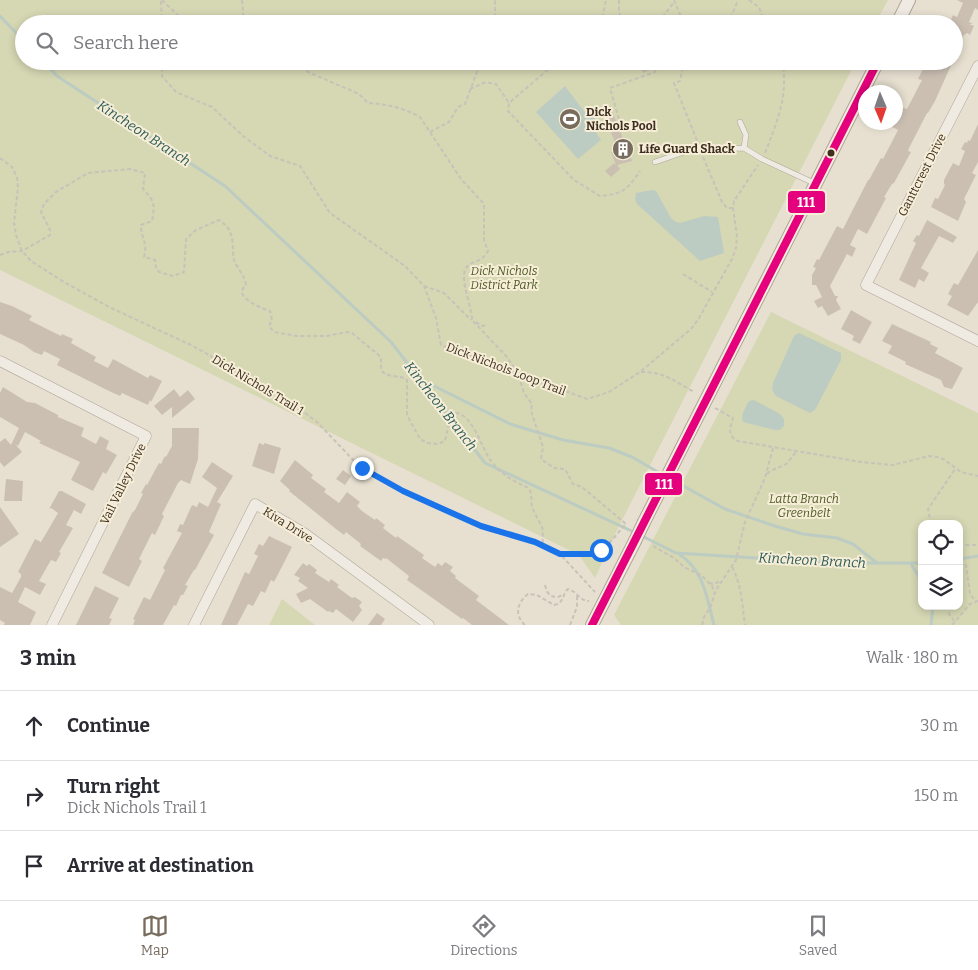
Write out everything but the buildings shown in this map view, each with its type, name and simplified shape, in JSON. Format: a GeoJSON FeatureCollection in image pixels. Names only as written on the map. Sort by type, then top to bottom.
{"type":"FeatureCollection","features":[{"type":"Feature","properties":{"kind":"street"},"geometry":{"type":"LineString","coordinates":[[902,15],[909,0]]}},
{"type":"Feature","properties":{"kind":"street","name":"Ganttcrest Drive"},"geometry":{"type":"LineString","coordinates":[[978,66],[866,285],[978,341]]}},
{"type":"Feature","properties":{"kind":"street"},"geometry":{"type":"LineString","coordinates":[[592,625],[873,70]]}},
{"type":"Feature","properties":{"kind":"street","name":"Vail Valley Drive"},"geometry":{"type":"LineString","coordinates":[[0,361],[146,436],[52,625]]}},
{"type":"Feature","properties":{"kind":"street","name":"Kiva Drive"},"geometry":{"type":"LineString","coordinates":[[194,625],[255,504],[304,533],[430,625]]}},
{"type":"Feature","properties":{"kind":"lane"},"geometry":{"type":"LineString","coordinates":[[740,122],[746,135],[744,148]]}},
{"type":"Feature","properties":{"kind":"lane"},"geometry":{"type":"LineString","coordinates":[[655,162],[687,151],[744,148],[816,184]]}},
{"type":"Feature","properties":{"kind":"path"},"geometry":{"type":"LineString","coordinates":[[162,0],[162,15]]}},
{"type":"Feature","properties":{"kind":"path"},"geometry":{"type":"LineString","coordinates":[[162,0],[178,15]]}},
{"type":"Feature","properties":{"kind":"path"},"geometry":{"type":"LineString","coordinates":[[242,0],[243,15]]}},
{"type":"Feature","properties":{"kind":"path"},"geometry":{"type":"LineString","coordinates":[[495,0],[495,15]]}},
{"type":"Feature","properties":{"kind":"path"},"geometry":{"type":"LineString","coordinates":[[603,15],[606,0]]}},
{"type":"Feature","properties":{"kind":"path"},"geometry":{"type":"LineString","coordinates":[[619,0],[620,15]]}},
{"type":"Feature","properties":{"kind":"path"},"geometry":{"type":"LineString","coordinates":[[732,15],[738,0]]}},
{"type":"Feature","properties":{"kind":"path"},"geometry":{"type":"LineString","coordinates":[[749,0],[758,7],[761,15]]}},
{"type":"Feature","properties":{"kind":"path"},"geometry":{"type":"LineString","coordinates":[[664,15],[674,1]]}},
{"type":"Feature","properties":{"kind":"path"},"geometry":{"type":"LineString","coordinates":[[674,1],[680,15]]}},
{"type":"Feature","properties":{"kind":"path","name":"Dick Nichols Loop Trail"},"geometry":{"type":"LineString","coordinates":[[162,70],[162,76],[176,92],[212,107],[243,136],[270,156],[300,166],[330,213],[406,266],[424,286],[436,318],[441,345],[587,399],[610,392],[640,372],[691,329],[732,259],[736,248],[737,237],[733,208]]}},
{"type":"Feature","properties":{"kind":"path"},"geometry":{"type":"LineString","coordinates":[[306,70],[359,94],[368,103],[384,104],[411,112],[420,117],[461,179],[484,204],[484,240],[488,251],[484,258],[471,263],[466,268],[464,275],[472,320],[507,357],[518,374],[524,393],[532,404],[531,411],[543,447],[541,459],[554,468],[565,469],[574,484],[582,487],[626,524],[601,550],[591,554],[560,554]]}},
{"type":"Feature","properties":{"kind":"path"},"geometry":{"type":"LineString","coordinates":[[430,132],[449,122],[458,107],[465,104],[477,70]]}},
{"type":"Feature","properties":{"kind":"path"},"geometry":{"type":"LineString","coordinates":[[509,103],[548,70]]}},
{"type":"Feature","properties":{"kind":"path"},"geometry":{"type":"LineString","coordinates":[[619,119],[610,88],[655,72],[656,70]]}},
{"type":"Feature","properties":{"kind":"path"},"geometry":{"type":"LineString","coordinates":[[682,70],[680,81],[674,83],[722,202],[727,208],[733,208],[738,194],[758,165]]}},
{"type":"Feature","properties":{"kind":"path"},"geometry":{"type":"LineString","coordinates":[[765,153],[780,113],[784,94],[784,70]]}},
{"type":"Feature","properties":{"kind":"path"},"geometry":{"type":"LineString","coordinates":[[470,89],[486,82],[496,84],[509,103],[508,111],[574,180],[600,196],[618,194],[631,184],[640,171]]}},
{"type":"Feature","properties":{"kind":"path"},"geometry":{"type":"LineString","coordinates":[[0,158],[12,168],[17,177],[18,188],[14,223],[22,251]]}},
{"type":"Feature","properties":{"kind":"path"},"geometry":{"type":"LineString","coordinates":[[0,255],[8,252],[22,251],[50,235],[50,230],[41,212],[44,204],[56,192],[88,173],[130,169],[145,173],[143,188],[153,200],[154,212],[152,222],[141,225],[141,232],[147,246],[144,257],[155,260],[159,272],[172,276],[184,272],[186,239],[196,230],[220,220],[227,226],[231,234],[234,258],[240,273],[246,280],[242,293],[244,297],[259,307],[270,311],[272,320],[269,326],[274,332],[297,336],[327,336],[346,332],[360,338],[381,358],[381,370],[385,375],[392,377],[400,376],[407,380],[406,415],[420,438],[426,443],[438,444],[445,441],[453,412],[468,420],[490,460],[507,477],[529,488],[532,494],[534,511],[542,528],[544,546]]}},
{"type":"Feature","properties":{"kind":"path","name":"Dick Nichols Trail 1"},"geometry":{"type":"LineString","coordinates":[[22,251],[31,261],[64,282],[109,307],[193,346],[290,401],[318,423],[357,464],[368,472],[403,491],[481,526],[544,546],[560,554],[595,592]]}},
{"type":"Feature","properties":{"kind":"path"},"geometry":{"type":"LineString","coordinates":[[683,274],[712,292]]}},
{"type":"Feature","properties":{"kind":"path"},"geometry":{"type":"LineString","coordinates":[[424,286],[444,293],[468,317],[482,326],[486,325]]}},
{"type":"Feature","properties":{"kind":"path"},"geometry":{"type":"LineString","coordinates":[[640,372],[666,375],[694,392]]}},
{"type":"Feature","properties":{"kind":"path"},"geometry":{"type":"LineString","coordinates":[[714,408],[733,418],[730,430],[735,440],[861,462],[893,464],[929,456],[937,457],[961,472],[978,476]]}},
{"type":"Feature","properties":{"kind":"path"},"geometry":{"type":"LineString","coordinates":[[702,625],[714,594],[736,560],[745,522],[766,475],[773,448]]}},
{"type":"Feature","properties":{"kind":"path"},"geometry":{"type":"LineString","coordinates":[[766,475],[774,468],[787,464],[797,452]]}},
{"type":"Feature","properties":{"kind":"path"},"geometry":{"type":"LineString","coordinates":[[930,520],[928,509],[955,468]]}},
{"type":"Feature","properties":{"kind":"path"},"geometry":{"type":"LineString","coordinates":[[963,546],[978,545]]}},
{"type":"Feature","properties":{"kind":"path"},"geometry":{"type":"LineString","coordinates":[[653,546],[674,558],[684,568],[701,575],[709,583],[714,594]]}},
{"type":"Feature","properties":{"kind":"path"},"geometry":{"type":"LineString","coordinates":[[952,625],[970,604],[977,601],[970,594],[966,565],[963,564]]}},
{"type":"Feature","properties":{"kind":"path"},"geometry":{"type":"LineString","coordinates":[[732,567],[739,580],[745,625]]}},
{"type":"Feature","properties":{"kind":"path"},"geometry":{"type":"LineString","coordinates":[[709,583],[716,583],[722,580]]}},
{"type":"Feature","properties":{"kind":"path"},"geometry":{"type":"LineString","coordinates":[[545,586],[548,594],[551,596],[558,597],[564,594]]}},
{"type":"Feature","properties":{"kind":"path"},"geometry":{"type":"LineString","coordinates":[[525,625],[517,613],[518,605],[528,594],[537,595],[557,605],[562,601],[568,589],[583,600],[589,601]]}},
{"type":"Feature","properties":{"kind":"path"},"geometry":{"type":"LineString","coordinates":[[570,625],[577,607],[577,595]]}},
{"type":"Feature","properties":{"kind":"path"},"geometry":{"type":"LineString","coordinates":[[948,610],[954,621]]}},
{"type":"Feature","properties":{"kind":"green space","name":"Dick Nichols District Park"},"geometry":{"type":"Polygon","coordinates":[[[0,0],[888,0],[880,15],[15,15],[15,70],[851,70],[616,532],[595,578],[579,555],[0,270],[0,0]]]}},
{"type":"Feature","properties":{"kind":"green space","name":"Latta Branch Greenbelt"},"geometry":{"type":"Polygon","coordinates":[[[771,312],[978,413],[978,625],[621,625],[614,615],[771,312]]]}},
{"type":"Feature","properties":{"kind":"green space"},"geometry":{"type":"Polygon","coordinates":[[[282,599],[315,625],[269,625],[282,599]]]}},
{"type":"Feature","properties":{"kind":"shaded area"},"geometry":{"type":"Polygon","coordinates":[[[565,86],[586,114],[590,111],[600,127],[595,131],[601,140],[578,159],[536,112],[565,86]]]}},
{"type":"Feature","properties":{"kind":"shaded area"},"geometry":{"type":"Polygon","coordinates":[[[656,191],[671,218],[676,222],[680,223],[704,216],[718,217],[724,253],[700,261],[637,204],[635,199],[636,193],[656,191]]]}},
{"type":"Feature","properties":{"kind":"shaded area"},"geometry":{"type":"Polygon","coordinates":[[[799,333],[841,353],[841,360],[815,410],[810,413],[776,396],[772,390],[773,383],[794,336],[799,333]]]}},
{"type":"Feature","properties":{"kind":"shaded area"},"geometry":{"type":"Polygon","coordinates":[[[754,400],[780,414],[784,419],[784,426],[780,430],[743,422],[742,417],[745,408],[749,401],[754,400]]]}},
{"type":"Feature","properties":{"kind":"waterway","name":"Kincheon Branch"},"geometry":{"type":"LineString","coordinates":[[0,16],[15,32]]}},
{"type":"Feature","properties":{"kind":"waterway","name":"Kincheon Branch"},"geometry":{"type":"LineString","coordinates":[[51,70],[57,76],[225,186],[391,342],[485,463],[636,533]]}},
{"type":"Feature","properties":{"kind":"waterway"},"geometry":{"type":"LineString","coordinates":[[422,380],[510,424],[563,440],[609,448],[632,457],[663,475]]}},
{"type":"Feature","properties":{"kind":"waterway"},"geometry":{"type":"LineString","coordinates":[[669,478],[725,509],[803,534],[837,538],[853,544],[877,563]]}},
{"type":"Feature","properties":{"kind":"waterway","name":"Kincheon Branch"},"geometry":{"type":"LineString","coordinates":[[642,536],[676,553],[839,563],[918,563]]}},
{"type":"Feature","properties":{"kind":"waterway"},"geometry":{"type":"LineString","coordinates":[[679,554],[694,568],[699,576],[714,625]]}},
{"type":"Feature","properties":{"kind":"waterway","name":"Kincheon Branch"},"geometry":{"type":"LineString","coordinates":[[963,558],[978,556]]}},
{"type":"Feature","properties":{"kind":"waterway"},"geometry":{"type":"LineString","coordinates":[[911,564],[918,575]]}},
{"type":"Feature","properties":{"kind":"waterway"},"geometry":{"type":"LineString","coordinates":[[931,625],[933,610]]}},
{"type":"Feature","properties":{"kind":"transit line","name":"111"},"geometry":{"type":"LineString","coordinates":[[592,625],[873,70]]}},
{"type":"Feature","properties":{"kind":"place","name":"Dick Nichols Pool"},"geometry":{"type":"Point","coordinates":[570,119]}},
{"type":"Feature","properties":{"kind":"place","name":"Life Guard Shack"},"geometry":{"type":"Point","coordinates":[623,149]}},
{"type":"Feature","properties":{"kind":"route"},"geometry":{"type":"LineString","coordinates":[[362,468],[403,491],[481,526],[535,542],[560,554],[591,554],[601,550]]}}]}
